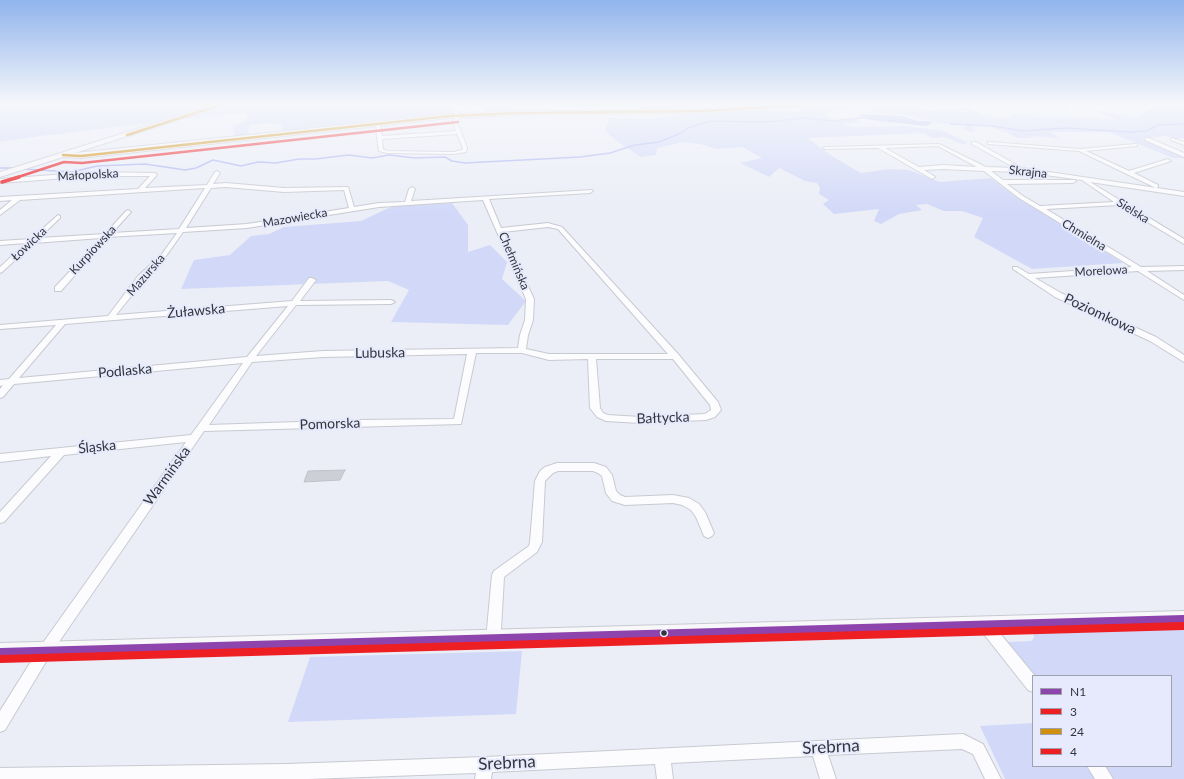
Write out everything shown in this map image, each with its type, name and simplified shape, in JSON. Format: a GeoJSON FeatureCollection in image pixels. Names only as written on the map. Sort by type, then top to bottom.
{"type":"FeatureCollection","features":[{"type":"Feature","properties":{"kind":"street"},"geometry":{"type":"LineString","coordinates":[[0,175],[112,139]]}},
{"type":"Feature","properties":{"kind":"street"},"geometry":{"type":"LineString","coordinates":[[63,155],[81,156],[231,139]]}},
{"type":"Feature","properties":{"kind":"street"},"geometry":{"type":"LineString","coordinates":[[379,139],[380,147],[387,152],[454,153],[464,151],[465,148],[462,139]]}},
{"type":"Feature","properties":{"kind":"street"},"geometry":{"type":"LineString","coordinates":[[1148,139],[1184,155]]}},
{"type":"Feature","properties":{"kind":"street"},"geometry":{"type":"LineString","coordinates":[[1174,139],[1184,144]]}},
{"type":"Feature","properties":{"kind":"street"},"geometry":{"type":"LineString","coordinates":[[974,143],[1023,170]]}},
{"type":"Feature","properties":{"kind":"street"},"geometry":{"type":"LineString","coordinates":[[990,143],[1080,150],[1135,145]]}},
{"type":"Feature","properties":{"kind":"street","name":"Skrajna"},"geometry":{"type":"LineString","coordinates":[[825,148],[939,145],[985,169],[1023,170],[1184,194]]}},
{"type":"Feature","properties":{"kind":"street"},"geometry":{"type":"LineString","coordinates":[[877,146],[932,177]]}},
{"type":"Feature","properties":{"kind":"street"},"geometry":{"type":"LineString","coordinates":[[1080,150],[1184,199]]}},
{"type":"Feature","properties":{"kind":"street"},"geometry":{"type":"LineString","coordinates":[[1129,173],[1168,161]]}},
{"type":"Feature","properties":{"kind":"street"},"geometry":{"type":"LineString","coordinates":[[917,169],[943,167],[985,169]]}},
{"type":"Feature","properties":{"kind":"street","name":"Chmielna"},"geometry":{"type":"LineString","coordinates":[[985,169],[1021,197],[1140,269],[1184,298]]}},
{"type":"Feature","properties":{"kind":"street"},"geometry":{"type":"LineString","coordinates":[[181,231],[217,173]]}},
{"type":"Feature","properties":{"kind":"street","name":"Małopolska"},"geometry":{"type":"LineString","coordinates":[[0,181],[93,174],[153,174],[154,175],[139,191]]}},
{"type":"Feature","properties":{"kind":"street","name":"Skrajna"},"geometry":{"type":"LineString","coordinates":[[1002,182],[1085,180]]}},
{"type":"Feature","properties":{"kind":"street","name":"Sielska"},"geometry":{"type":"LineString","coordinates":[[1085,180],[1184,242]]}},
{"type":"Feature","properties":{"kind":"street","name":"Małopolska"},"geometry":{"type":"LineString","coordinates":[[0,199],[239,185],[284,190],[346,188],[352,209]]}},
{"type":"Feature","properties":{"kind":"street"},"geometry":{"type":"LineString","coordinates":[[408,202],[412,189]]}},
{"type":"Feature","properties":{"kind":"street","name":"Mazowiecka"},"geometry":{"type":"LineString","coordinates":[[0,243],[252,226],[352,209],[408,202],[590,191]]}},
{"type":"Feature","properties":{"kind":"street"},"geometry":{"type":"LineString","coordinates":[[0,213],[18,198]]}},
{"type":"Feature","properties":{"kind":"street","name":"Chełmińska"},"geometry":{"type":"LineString","coordinates":[[485,198],[530,299],[529,320],[524,335],[522,350]]}},
{"type":"Feature","properties":{"kind":"street"},"geometry":{"type":"LineString","coordinates":[[1039,208],[1119,202]]}},
{"type":"Feature","properties":{"kind":"street","name":"Kurpiowska"},"geometry":{"type":"LineString","coordinates":[[58,288],[128,212]]}},
{"type":"Feature","properties":{"kind":"street","name":"Łowicka"},"geometry":{"type":"LineString","coordinates":[[0,271],[58,216]]}},
{"type":"Feature","properties":{"kind":"street","name":"Bałtycka"},"geometry":{"type":"LineString","coordinates":[[500,230],[548,225],[560,228],[675,356],[715,404],[716,410],[712,415],[706,417],[640,420],[606,418],[600,415],[595,408],[592,357]]}},
{"type":"Feature","properties":{"kind":"street","name":"Mazurska"},"geometry":{"type":"LineString","coordinates":[[110,318],[141,278],[160,260],[181,231]]}},
{"type":"Feature","properties":{"kind":"street","name":"Poziomkowa"},"geometry":{"type":"LineString","coordinates":[[1016,268],[1027,276],[1078,305],[1153,339],[1184,359]]}},
{"type":"Feature","properties":{"kind":"street","name":"Morelowa"},"geometry":{"type":"LineString","coordinates":[[1018,276],[1184,268]]}},
{"type":"Feature","properties":{"kind":"street","name":"Warmińska"},"geometry":{"type":"LineString","coordinates":[[0,725],[45,651],[201,428],[249,360],[312,280]]}},
{"type":"Feature","properties":{"kind":"street","name":"Żuławska"},"geometry":{"type":"LineString","coordinates":[[0,327],[294,303],[391,302]]}},
{"type":"Feature","properties":{"kind":"street"},"geometry":{"type":"LineString","coordinates":[[0,395],[13,382],[63,322]]}},
{"type":"Feature","properties":{"kind":"street"},"geometry":{"type":"LineString","coordinates":[[522,350],[549,357],[675,356]]}},
{"type":"Feature","properties":{"kind":"street","name":"Lubuska"},"geometry":{"type":"LineString","coordinates":[[249,360],[323,354],[522,350]]}},
{"type":"Feature","properties":{"kind":"street","name":"Pomorska"},"geometry":{"type":"LineString","coordinates":[[201,428],[357,423],[458,422],[472,352]]}},
{"type":"Feature","properties":{"kind":"street","name":"Podlaska"},"geometry":{"type":"LineString","coordinates":[[0,384],[249,360]]}},
{"type":"Feature","properties":{"kind":"street","name":"Śląska"},"geometry":{"type":"LineString","coordinates":[[0,458],[195,438]]}},
{"type":"Feature","properties":{"kind":"street"},"geometry":{"type":"LineString","coordinates":[[0,519],[62,451]]}},
{"type":"Feature","properties":{"kind":"street"},"geometry":{"type":"LineString","coordinates":[[492,638],[498,575],[533,549],[536,542],[540,481],[544,474],[549,470],[557,468],[594,467],[602,470],[607,475],[611,493],[616,498],[625,500],[673,499],[685,501],[695,507],[701,514],[708,533]]}},
{"type":"Feature","properties":{"kind":"street"},"geometry":{"type":"LineString","coordinates":[[0,652],[1184,619]]}},
{"type":"Feature","properties":{"kind":"street"},"geometry":{"type":"LineString","coordinates":[[984,624],[1032,684]]}},
{"type":"Feature","properties":{"kind":"street","name":"Srebrna"},"geometry":{"type":"LineString","coordinates":[[0,776],[286,775],[484,772],[662,756],[963,740],[978,749],[993,779]]}},
{"type":"Feature","properties":{"kind":"street"},"geometry":{"type":"LineString","coordinates":[[818,748],[828,779]]}},
{"type":"Feature","properties":{"kind":"street"},"geometry":{"type":"LineString","coordinates":[[662,756],[665,779]]}},
{"type":"Feature","properties":{"kind":"street"},"geometry":{"type":"LineString","coordinates":[[1096,767],[1106,779]]}},
{"type":"Feature","properties":{"kind":"shaded area"},"geometry":{"type":"Polygon","coordinates":[[[0,139],[18,139],[0,142],[0,139]]]}},
{"type":"Feature","properties":{"kind":"shaded area"},"geometry":{"type":"Polygon","coordinates":[[[615,139],[809,139],[835,158],[861,173],[889,169],[909,170],[940,182],[991,178],[1013,195],[1123,263],[1032,269],[974,237],[983,218],[962,211],[944,211],[927,204],[916,205],[922,210],[899,214],[881,224],[874,221],[879,209],[834,214],[823,204],[829,200],[819,194],[820,188],[817,183],[805,181],[779,168],[769,177],[740,163],[762,158],[742,147],[716,149],[705,145],[683,142],[657,148],[656,155],[641,157],[615,139]]]}},
{"type":"Feature","properties":{"kind":"shaded area"},"geometry":{"type":"Polygon","coordinates":[[[951,139],[961,139],[969,143],[962,144],[951,139]]]}},
{"type":"Feature","properties":{"kind":"shaded area"},"geometry":{"type":"Polygon","coordinates":[[[1127,139],[1145,139],[1184,156],[1184,158],[1173,158],[1127,139]]]}},
{"type":"Feature","properties":{"kind":"shaded area"},"geometry":{"type":"Polygon","coordinates":[[[452,203],[468,225],[468,252],[490,245],[507,262],[502,279],[526,301],[508,325],[391,322],[409,290],[388,281],[181,289],[194,260],[230,255],[251,236],[269,234],[284,227],[361,221],[393,206],[452,203]]]}},
{"type":"Feature","properties":{"kind":"shaded area"},"geometry":{"type":"Polygon","coordinates":[[[1184,626],[1184,779],[1110,779],[1101,767],[1172,767],[1172,675],[1032,675],[1007,642],[1031,641],[1034,638],[1033,630],[1184,626]]]}},
{"type":"Feature","properties":{"kind":"shaded area"},"geometry":{"type":"Polygon","coordinates":[[[522,651],[516,714],[288,722],[310,657],[522,651]]]}},
{"type":"Feature","properties":{"kind":"shaded area"},"geometry":{"type":"Polygon","coordinates":[[[1032,723],[1032,767],[1092,767],[1101,779],[1005,779],[980,726],[1032,723]]]}},
{"type":"Feature","properties":{"kind":"building"},"geometry":{"type":"Polygon","coordinates":[[[345,470],[340,480],[304,482],[308,471],[345,470]]]}},
{"type":"Feature","properties":{"kind":"waterway"},"geometry":{"type":"LineString","coordinates":[[23,169],[72,172],[97,166],[145,164],[185,170],[196,168],[213,160],[241,166],[258,162],[276,163],[299,159],[315,159],[349,155],[372,158],[389,155],[415,158],[445,157],[452,161],[465,163],[580,157],[610,153],[635,145],[659,142],[665,139]]}},
{"type":"Feature","properties":{"kind":"waterway"},"geometry":{"type":"LineString","coordinates":[[0,168],[16,168]]}},
{"type":"Feature","properties":{"kind":"transit line","name":"24"},"geometry":{"type":"LineString","coordinates":[[63,155],[81,156],[235,139]]}},
{"type":"Feature","properties":{"kind":"transit line","name":"4"},"geometry":{"type":"LineString","coordinates":[[2,182],[64,162],[82,163],[299,139]]}},
{"type":"Feature","properties":{"kind":"transit line","name":"N1"},"geometry":{"type":"LineString","coordinates":[[0,652],[1184,619]]}},
{"type":"Feature","properties":{"kind":"transit line","name":"3"},"geometry":{"type":"LineString","coordinates":[[0,659],[1184,626]]}}]}
